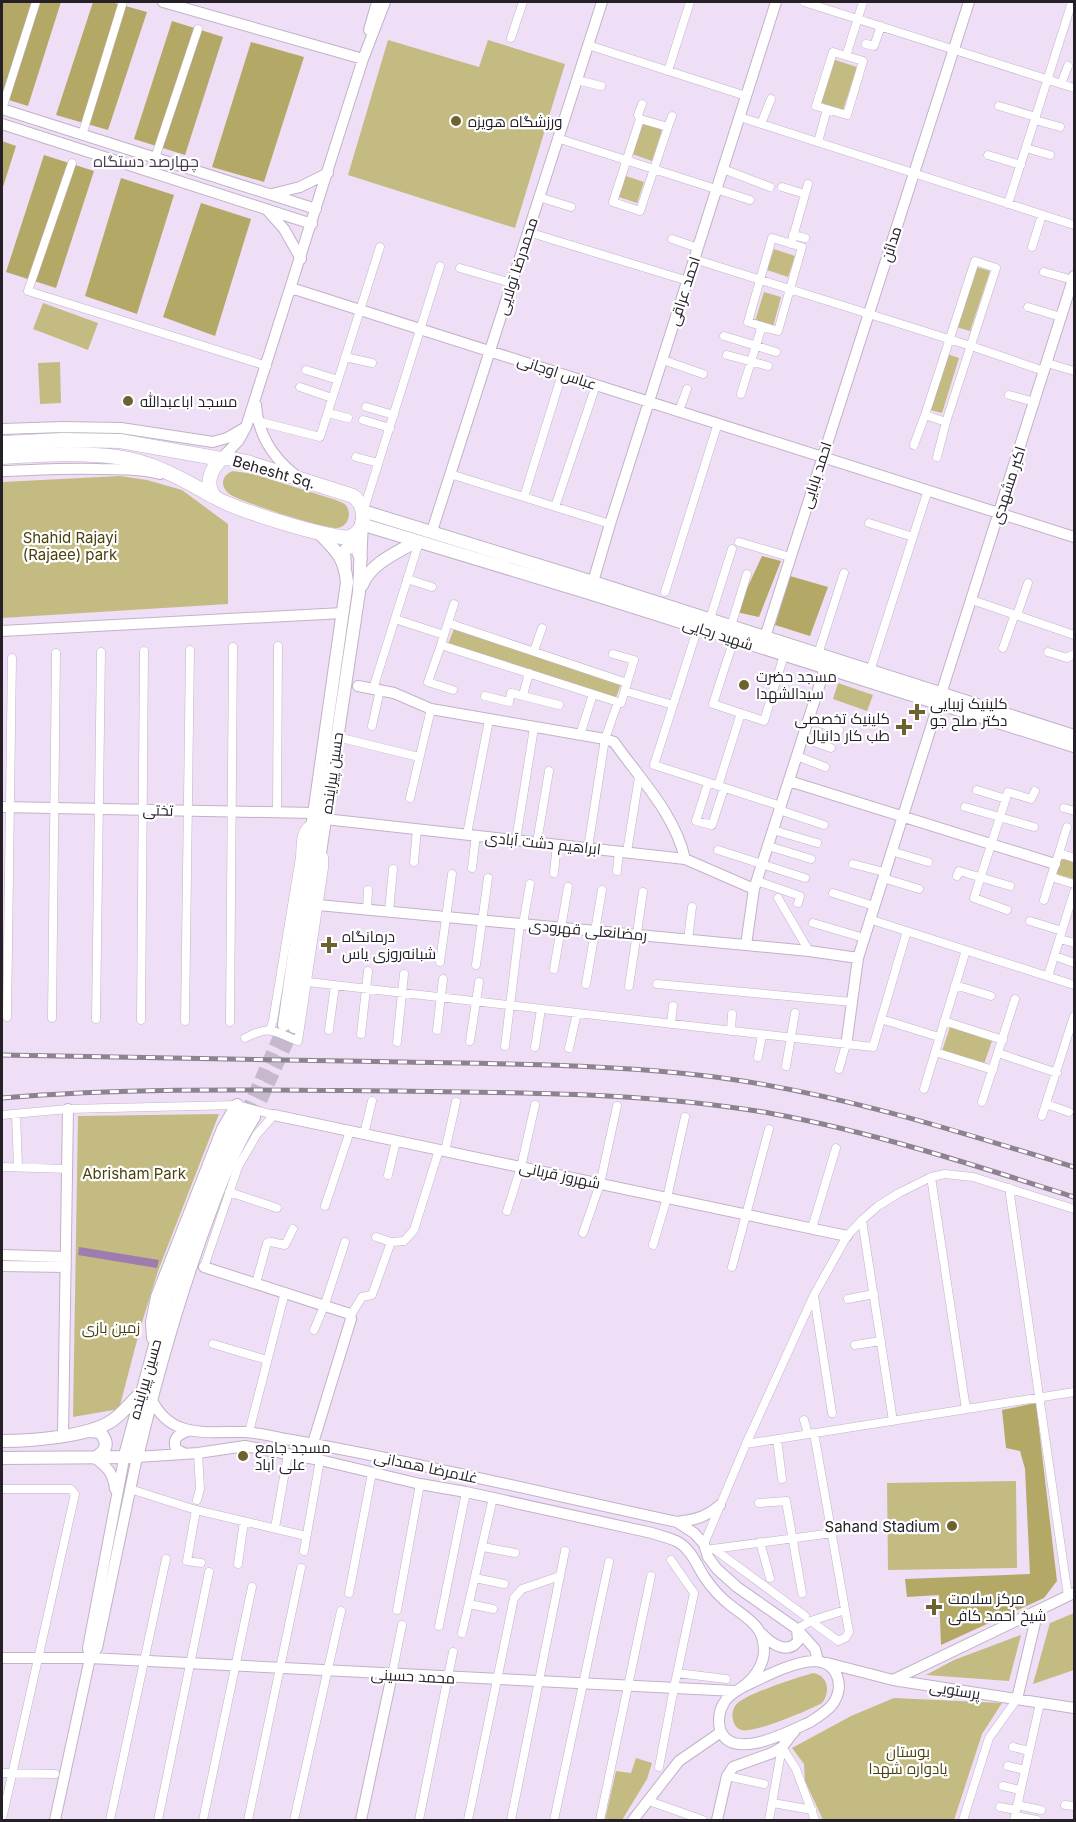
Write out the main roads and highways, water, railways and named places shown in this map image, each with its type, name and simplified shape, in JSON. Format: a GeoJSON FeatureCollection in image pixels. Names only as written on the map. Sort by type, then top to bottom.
{"type":"FeatureCollection","features":[{"type":"Feature","properties":{"kind":"highway"},"geometry":{"type":"LineString","coordinates":[[2,443],[63,440],[120,441],[221,459]]}},
{"type":"Feature","properties":{"kind":"highway"},"geometry":{"type":"LineString","coordinates":[[2,457],[63,454],[118,457],[157,468],[242,510],[343,538],[355,533],[362,519]]}},
{"type":"Feature","properties":{"kind":"highway"},"geometry":{"type":"LineString","coordinates":[[190,483],[203,480],[206,469],[201,460],[191,454]]}},
{"type":"Feature","properties":{"kind":"highway","name":"Behesht Sq."},"geometry":{"type":"LineString","coordinates":[[214,497],[210,489],[213,469],[221,459],[238,460],[353,496],[360,503],[362,519]]}},
{"type":"Feature","properties":{"kind":"main road","name":"شهید رجایی"},"geometry":{"type":"LineString","coordinates":[[362,519],[432,531],[734,639],[763,642],[818,654],[1074,746]]}},
{"type":"Feature","properties":{"kind":"main road","name":"شهید رجایی"},"geometry":{"type":"LineString","coordinates":[[362,519],[418,541],[710,619],[731,626],[784,655],[825,668],[1074,736]]}},
{"type":"Feature","properties":{"kind":"main road","name":"حسین پیراینده"},"geometry":{"type":"LineString","coordinates":[[317,818],[337,738],[359,592],[362,519]]}},
{"type":"Feature","properties":{"kind":"main road"},"geometry":{"type":"LineString","coordinates":[[319,532],[342,558],[345,567]]}},
{"type":"Feature","properties":{"kind":"main road"},"geometry":{"type":"LineString","coordinates":[[359,592],[371,569],[418,541]]}},
{"type":"Feature","properties":{"kind":"main road"},"geometry":{"type":"LineString","coordinates":[[345,567],[344,552],[347,548],[357,549],[362,560]]}},
{"type":"Feature","properties":{"kind":"main road","name":"حسین پیراینده"},"geometry":{"type":"LineString","coordinates":[[289,1026],[347,582],[345,567]]}},
{"type":"Feature","properties":{"kind":"main road","name":"حسین پیراینده"},"geometry":{"type":"LineString","coordinates":[[146,1395],[132,1422],[123,1459],[137,1457],[146,1421],[146,1395],[153,1349],[152,1322],[157,1297],[218,1139],[246,1112],[240,1139],[207,1220],[146,1395]]}},
{"type":"Feature","properties":{"kind":"main road"},"geometry":{"type":"LineString","coordinates":[[89,1431],[112,1421],[146,1395]]}},
{"type":"Feature","properties":{"kind":"main road"},"geometry":{"type":"LineString","coordinates":[[2,1441],[21,1442],[146,1421]]}},
{"type":"Feature","properties":{"kind":"main road"},"geometry":{"type":"LineString","coordinates":[[89,1431],[100,1432],[105,1438],[106,1446],[103,1453],[94,1458]]}},
{"type":"Feature","properties":{"kind":"main road"},"geometry":{"type":"LineString","coordinates":[[2,1458],[123,1459]]}},
{"type":"Feature","properties":{"kind":"tunnel"},"geometry":{"type":"LineString","coordinates":[[246,1113],[284,1025]]}},
{"type":"Feature","properties":{"kind":"tunnel"},"geometry":{"type":"LineString","coordinates":[[254,1117],[294,1028]]}},
{"type":"Feature","properties":{"kind":"railway"},"geometry":{"type":"LineString","coordinates":[[2,1055],[522,1064],[599,1067],[715,1077],[807,1093],[897,1114],[1074,1167]]}},
{"type":"Feature","properties":{"kind":"railway"},"geometry":{"type":"LineString","coordinates":[[2,1098],[101,1092],[250,1090],[539,1093],[677,1101],[769,1113],[846,1130],[923,1150],[1074,1197]]}},
{"type":"Feature","properties":{"kind":"place","name":"ورزشگاه هویزه"},"geometry":{"type":"Point","coordinates":[456,121]}},
{"type":"Feature","properties":{"kind":"place","name":"مسجد اباعبدالله"},"geometry":{"type":"Point","coordinates":[128,401]}},
{"type":"Feature","properties":{"kind":"place","name":"مسجد حضرت سیدالشهدا"},"geometry":{"type":"Point","coordinates":[744,685]}},
{"type":"Feature","properties":{"kind":"place","name":"کلینیک زیبایی دکتر صلح جو"},"geometry":{"type":"Point","coordinates":[917,712]}},
{"type":"Feature","properties":{"kind":"place","name":"کلینیک تخصصی طب کار دانیال"},"geometry":{"type":"Point","coordinates":[904,727]}},
{"type":"Feature","properties":{"kind":"place","name":"درمانگاه شبانه‌روزی یاس"},"geometry":{"type":"Point","coordinates":[329,945]}},
{"type":"Feature","properties":{"kind":"place","name":"مسجد جامع علی آباد"},"geometry":{"type":"Point","coordinates":[243,1456]}},
{"type":"Feature","properties":{"kind":"place","name":"Sahand Stadium"},"geometry":{"type":"Point","coordinates":[952,1526]}},
{"type":"Feature","properties":{"kind":"place","name":"مرکز سلامت شیخ احمد کافی"},"geometry":{"type":"Point","coordinates":[934,1607]}},
{"type":"Feature","properties":{"kind":"district","name":"چهارصد دستگاه"},"geometry":{"type":"Point","coordinates":[146,161]}},
{"type":"Feature","properties":{"kind":"park label","name":"Shahid Rajayi (Rajaee) park"},"geometry":{"type":"Point","coordinates":[70,546]}},
{"type":"Feature","properties":{"kind":"park label","name":"Abrisham Park"},"geometry":{"type":"Point","coordinates":[134,1173]}},
{"type":"Feature","properties":{"kind":"park label","name":"زمین بازی"},"geometry":{"type":"Point","coordinates":[111,1327]}},
{"type":"Feature","properties":{"kind":"park label","name":"بوستان یادواره شهدا"},"geometry":{"type":"Point","coordinates":[908,1760]}}]}
